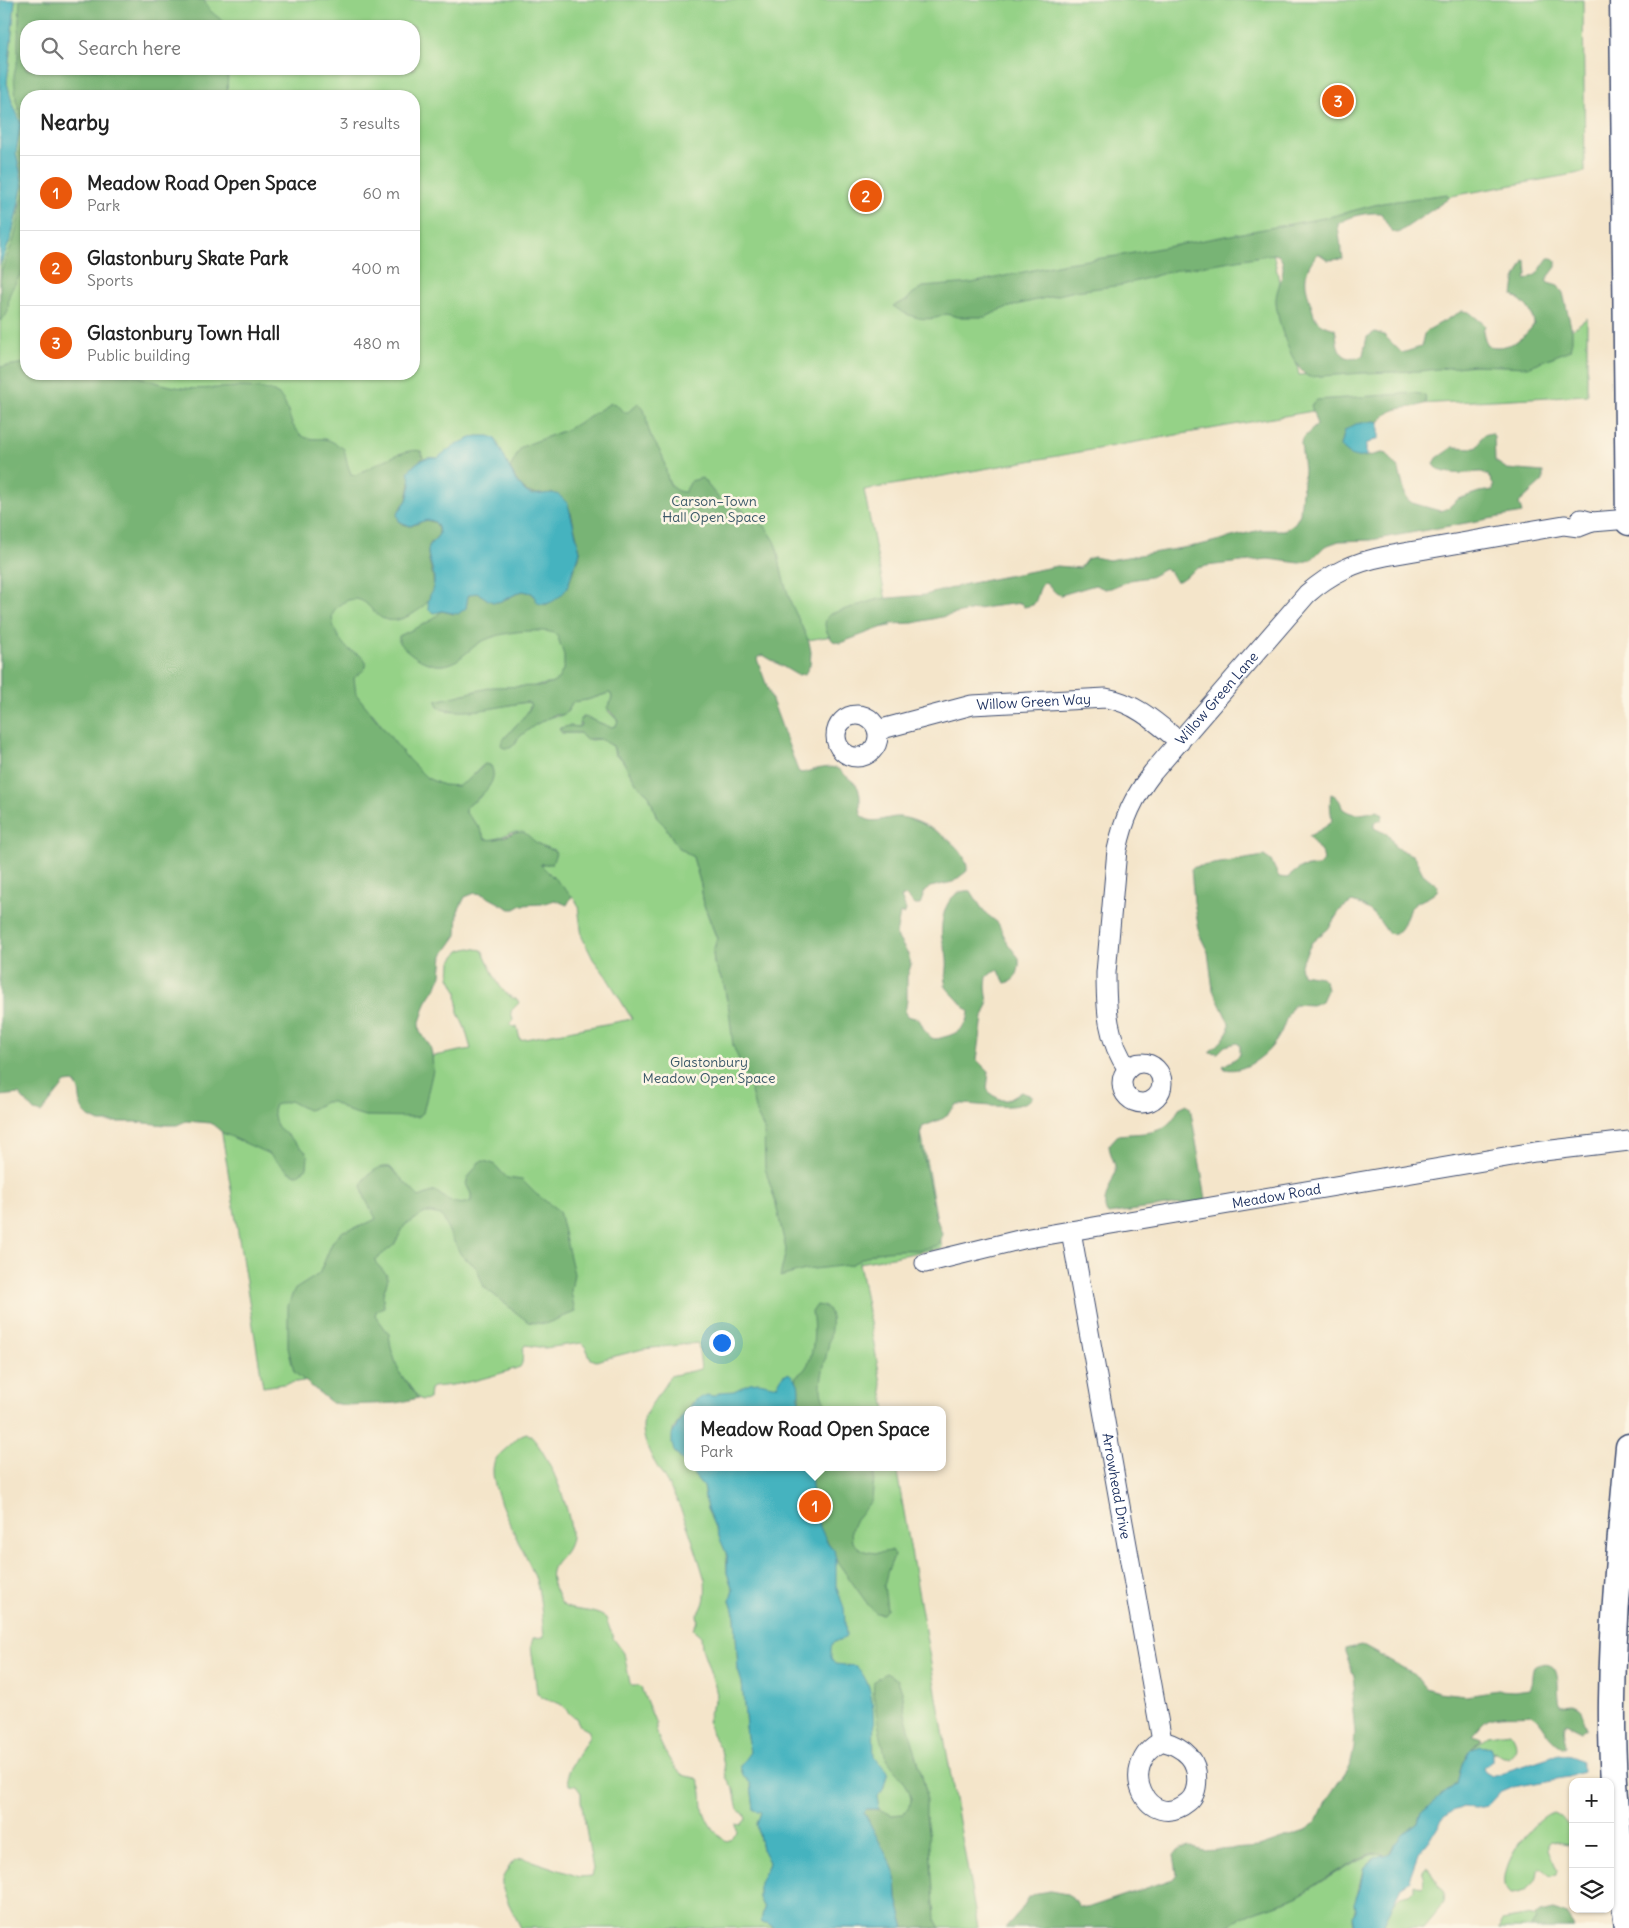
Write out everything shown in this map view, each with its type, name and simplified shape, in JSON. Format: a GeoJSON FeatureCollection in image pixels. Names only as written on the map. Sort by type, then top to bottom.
{"type":"FeatureCollection","features":[{"type":"Feature","properties":{"kind":"main road"},"geometry":{"type":"LineString","coordinates":[[1623,0],[1629,521]]}},
{"type":"Feature","properties":{"kind":"main road"},"geometry":{"type":"LineString","coordinates":[[1628,1928],[1612,1765],[1612,1702],[1618,1560],[1629,1447]]}},
{"type":"Feature","properties":{"kind":"street","name":"Willow Green Lane"},"geometry":{"type":"LineString","coordinates":[[1128,1069],[1115,1048],[1110,1034],[1106,993],[1106,973],[1117,850],[1121,831],[1133,800],[1153,772],[1307,594],[1324,580],[1342,569],[1368,559],[1564,526],[1578,527],[1592,522],[1629,521]]}},
{"type":"Feature","properties":{"kind":"street","name":"Willow Green Way"},"geometry":{"type":"LineString","coordinates":[[878,730],[972,705],[1100,697],[1129,704],[1180,742]]}},
{"type":"Feature","properties":{"kind":"street","name":"Meadow Road"},"geometry":{"type":"LineString","coordinates":[[925,1263],[991,1246],[1071,1231],[1551,1150],[1629,1141]]}},
{"type":"Feature","properties":{"kind":"street","name":"Arrowhead Drive"},"geometry":{"type":"LineString","coordinates":[[1071,1231],[1162,1741]]}},
{"type":"Feature","properties":{"kind":"green space"},"geometry":{"type":"Polygon","coordinates":[[[15,0],[1583,0],[1585,172],[1268,229],[1299,375],[1530,362],[1587,318],[1587,395],[1324,409],[864,490],[891,626],[536,686],[447,711],[478,710],[527,702],[531,704],[527,713],[502,741],[514,745],[525,732],[535,725],[551,717],[564,714],[573,702],[611,694],[612,698],[608,711],[618,721],[616,726],[610,727],[582,717],[579,727],[568,726],[561,733],[580,733],[590,740],[601,739],[613,746],[615,755],[621,758],[637,784],[649,795],[657,818],[665,826],[677,846],[693,857],[701,885],[704,905],[717,939],[713,952],[714,963],[724,985],[727,1001],[915,1099],[942,1248],[859,1263],[885,1406],[698,1406],[692,1402],[689,1406],[684,1406],[684,1414],[673,1430],[674,1451],[684,1463],[684,1471],[691,1471],[703,1486],[707,1509],[726,1552],[727,1573],[733,1590],[730,1600],[735,1617],[738,1670],[742,1682],[750,1752],[743,1775],[751,1784],[754,1809],[761,1812],[757,1824],[762,1849],[769,1862],[759,1882],[759,1898],[764,1908],[762,1916],[766,1922],[775,1928],[521,1928],[503,1891],[502,1885],[503,1877],[511,1864],[520,1858],[580,1877],[591,1876],[593,1869],[581,1793],[576,1786],[569,1785],[568,1771],[589,1737],[589,1731],[580,1726],[576,1718],[562,1706],[539,1696],[537,1693],[531,1646],[533,1638],[544,1637],[538,1587],[501,1505],[493,1475],[494,1463],[498,1456],[519,1436],[527,1433],[543,1452],[550,1466],[563,1498],[571,1527],[569,1546],[553,1567],[552,1574],[552,1582],[561,1602],[571,1609],[595,1613],[606,1618],[613,1638],[624,1653],[630,1683],[632,1686],[639,1686],[641,1688],[665,1751],[674,1766],[683,1775],[698,1779],[702,1790],[704,1812],[715,1832],[728,1841],[737,1832],[736,1824],[741,1825],[746,1819],[744,1814],[738,1810],[734,1790],[726,1777],[721,1750],[712,1735],[708,1723],[709,1714],[717,1695],[702,1648],[701,1636],[693,1629],[698,1620],[697,1615],[704,1603],[705,1580],[682,1512],[649,1451],[643,1429],[646,1414],[670,1376],[701,1369],[698,1343],[643,1349],[596,1361],[591,1359],[582,1343],[545,1348],[525,1345],[520,1367],[477,1380],[433,1387],[430,1389],[429,1399],[422,1400],[418,1398],[399,1372],[303,1381],[263,1387],[216,1097],[471,1049],[458,1013],[457,991],[450,977],[451,962],[459,951],[470,948],[482,950],[500,986],[510,997],[517,999],[519,1003],[511,1011],[513,1020],[510,1025],[517,1026],[520,1040],[632,1019],[606,976],[593,959],[582,937],[578,906],[575,899],[541,865],[541,863],[549,864],[554,850],[538,844],[518,832],[490,840],[485,839],[479,827],[466,813],[466,807],[480,797],[492,767],[485,764],[468,781],[461,785],[448,787],[435,783],[410,762],[372,713],[0,776],[0,265],[11,238],[20,202],[20,380],[420,380],[420,90],[20,90],[20,121],[7,83],[15,0]]]}},
{"type":"Feature","properties":{"kind":"green space"},"geometry":{"type":"Polygon","coordinates":[[[20,0],[204,0],[209,9],[221,20],[20,20],[20,75],[228,75],[227,90],[20,90],[20,113],[16,100],[14,75],[18,58],[20,0]]]}},
{"type":"Feature","properties":{"kind":"green space"},"geometry":{"type":"Polygon","coordinates":[[[20,129],[20,168],[16,153],[20,129]]]}},
{"type":"Feature","properties":{"kind":"green space"},"geometry":{"type":"Polygon","coordinates":[[[1447,194],[1448,199],[1398,233],[1392,232],[1381,213],[1358,215],[1342,221],[1338,224],[1338,228],[1343,259],[1328,260],[1318,253],[1309,266],[1306,284],[1313,312],[1321,324],[1335,329],[1337,344],[1343,355],[1357,358],[1363,355],[1367,337],[1375,332],[1384,335],[1402,353],[1421,347],[1424,334],[1428,330],[1462,311],[1469,312],[1485,325],[1483,331],[1486,345],[1501,347],[1514,343],[1525,335],[1534,324],[1532,315],[1527,307],[1513,296],[1515,280],[1524,261],[1526,261],[1526,280],[1537,274],[1548,258],[1553,258],[1556,261],[1556,267],[1546,280],[1548,283],[1558,286],[1563,293],[1572,331],[1570,350],[1528,367],[1474,365],[1420,371],[1309,377],[1291,355],[1282,332],[1276,296],[1282,277],[1283,265],[1278,255],[1274,254],[1176,270],[1123,285],[1075,291],[1020,304],[1000,310],[986,317],[958,317],[946,314],[932,319],[925,319],[912,316],[893,306],[907,300],[912,294],[923,287],[972,283],[1066,263],[1117,256],[1329,217],[1382,203],[1447,194]]]}},
{"type":"Feature","properties":{"kind":"green space"},"geometry":{"type":"Polygon","coordinates":[[[20,212],[20,276],[9,296],[8,312],[0,321],[2,268],[14,239],[20,212]]]}},
{"type":"Feature","properties":{"kind":"green space"},"geometry":{"type":"Polygon","coordinates":[[[20,364],[20,380],[149,380],[183,388],[242,387],[274,392],[283,400],[292,423],[299,433],[308,438],[329,440],[344,449],[351,474],[355,475],[402,453],[416,450],[421,451],[423,458],[413,466],[407,500],[399,510],[401,524],[411,526],[426,520],[436,523],[439,534],[430,544],[428,553],[433,579],[432,593],[428,601],[420,609],[402,619],[384,619],[365,602],[355,599],[345,601],[335,609],[332,620],[338,636],[347,648],[365,660],[366,664],[363,671],[354,678],[356,694],[408,759],[427,778],[443,785],[458,786],[467,781],[485,764],[490,765],[493,771],[491,783],[482,794],[466,807],[466,813],[479,827],[485,839],[490,840],[523,832],[537,843],[554,851],[556,853],[552,864],[541,865],[572,896],[567,905],[555,900],[542,904],[522,905],[515,909],[510,909],[482,894],[475,893],[465,897],[458,911],[457,935],[443,955],[438,984],[427,1001],[419,1025],[420,1032],[430,1046],[433,1070],[423,1113],[417,1117],[365,1116],[348,1111],[333,1102],[325,1102],[307,1110],[290,1101],[275,1105],[273,1110],[278,1127],[305,1151],[308,1156],[307,1168],[296,1175],[288,1171],[269,1154],[223,1133],[211,1123],[186,1121],[177,1125],[166,1125],[135,1122],[99,1122],[84,1112],[81,1106],[79,1090],[74,1082],[65,1083],[41,1113],[34,1111],[19,1094],[0,1096],[0,367],[20,364]]]}},
{"type":"Feature","properties":{"kind":"green space"},"geometry":{"type":"Polygon","coordinates":[[[1414,393],[1425,395],[1426,403],[1390,412],[1379,422],[1374,421],[1345,430],[1341,446],[1364,457],[1382,453],[1387,454],[1399,470],[1407,499],[1412,503],[1440,511],[1447,509],[1458,499],[1479,492],[1493,490],[1494,486],[1488,475],[1482,472],[1449,473],[1437,468],[1434,464],[1437,458],[1453,447],[1476,448],[1483,437],[1492,433],[1494,437],[1495,461],[1507,469],[1543,472],[1543,481],[1519,503],[1522,513],[1371,540],[1339,541],[1325,546],[1311,560],[1300,563],[1268,559],[1206,566],[1198,568],[1179,581],[1175,581],[1170,572],[1165,569],[1150,577],[1130,580],[1111,588],[1105,589],[1095,585],[1061,595],[1056,593],[1045,582],[1033,605],[1024,607],[1021,603],[988,607],[913,623],[891,624],[840,643],[833,641],[828,635],[825,624],[830,614],[878,599],[925,595],[967,584],[1057,566],[1080,568],[1087,559],[1094,557],[1109,560],[1200,545],[1260,530],[1285,530],[1295,523],[1300,514],[1304,470],[1301,443],[1302,439],[1317,425],[1311,405],[1317,400],[1414,393]]]}},
{"type":"Feature","properties":{"kind":"green space","name":"Carson–Town Hall Open Space"},"geometry":{"type":"Polygon","coordinates":[[[611,403],[616,404],[623,412],[628,412],[638,403],[643,408],[649,431],[662,455],[668,479],[673,488],[685,492],[691,481],[702,478],[722,502],[743,510],[765,526],[773,538],[791,603],[809,642],[811,652],[810,665],[805,674],[797,675],[763,655],[757,659],[798,771],[801,773],[823,768],[837,768],[857,786],[860,810],[863,817],[874,821],[900,817],[920,823],[953,843],[961,852],[966,862],[967,871],[953,882],[930,887],[924,893],[920,905],[915,905],[906,896],[901,897],[906,910],[904,915],[900,913],[896,935],[908,954],[911,965],[907,977],[905,1013],[907,1016],[919,1019],[928,1035],[935,1039],[957,1032],[966,1022],[969,1012],[945,986],[947,961],[942,938],[942,923],[946,907],[950,900],[962,891],[971,891],[984,912],[998,923],[1008,944],[1019,958],[1019,966],[1015,978],[1009,982],[1005,983],[999,971],[995,970],[987,977],[988,1004],[983,1017],[977,1060],[989,1072],[987,1089],[992,1095],[1002,1100],[1007,1100],[1021,1092],[1032,1096],[1032,1098],[1026,1103],[1007,1106],[957,1104],[944,1118],[922,1127],[921,1144],[935,1214],[942,1234],[938,1245],[919,1250],[876,1252],[850,1265],[805,1270],[780,1277],[786,1250],[776,1204],[765,1168],[764,1129],[756,1113],[749,1083],[733,1046],[724,985],[714,963],[713,952],[717,939],[704,905],[701,885],[693,857],[677,846],[665,826],[657,818],[649,795],[637,784],[621,758],[616,755],[613,746],[600,739],[585,739],[580,733],[565,733],[559,730],[568,726],[579,727],[581,725],[580,719],[585,717],[610,727],[616,726],[618,720],[607,708],[612,698],[611,694],[573,702],[568,711],[562,715],[554,715],[535,725],[518,738],[510,748],[504,748],[501,745],[502,741],[527,713],[531,706],[530,703],[482,710],[460,711],[438,707],[436,701],[492,687],[543,686],[553,683],[558,679],[564,668],[564,655],[557,635],[548,632],[531,631],[497,636],[479,643],[454,662],[446,665],[424,662],[399,643],[399,636],[430,621],[442,611],[454,614],[466,608],[468,596],[472,594],[478,594],[490,601],[496,602],[523,591],[532,593],[546,605],[569,583],[580,551],[571,513],[553,493],[537,494],[526,491],[510,468],[521,447],[568,429],[611,403]]]}},
{"type":"Feature","properties":{"kind":"green space"},"geometry":{"type":"Polygon","coordinates":[[[1331,794],[1338,799],[1342,808],[1351,813],[1359,814],[1378,811],[1383,815],[1382,820],[1374,823],[1374,828],[1389,835],[1395,847],[1414,856],[1423,874],[1438,886],[1437,891],[1413,906],[1403,926],[1400,930],[1393,933],[1388,933],[1377,917],[1359,904],[1352,902],[1341,909],[1328,929],[1312,942],[1300,966],[1302,974],[1321,977],[1325,980],[1327,990],[1322,1001],[1312,1005],[1295,1004],[1279,1036],[1270,1049],[1249,1065],[1233,1070],[1225,1069],[1223,1066],[1240,1054],[1240,1045],[1237,1043],[1225,1046],[1218,1053],[1209,1052],[1221,1042],[1229,1031],[1229,1023],[1213,990],[1208,952],[1200,936],[1191,869],[1264,856],[1271,861],[1279,877],[1287,878],[1300,868],[1318,866],[1324,861],[1323,855],[1309,836],[1327,826],[1332,820],[1331,794]]]}},
{"type":"Feature","properties":{"kind":"green space"},"geometry":{"type":"Polygon","coordinates":[[[1187,1104],[1190,1107],[1206,1199],[1203,1201],[1108,1214],[1105,1199],[1115,1172],[1109,1145],[1118,1135],[1146,1133],[1162,1128],[1174,1117],[1179,1108],[1187,1104]]]}},
{"type":"Feature","properties":{"kind":"green space"},"geometry":{"type":"Polygon","coordinates":[[[484,1161],[494,1164],[507,1178],[522,1180],[536,1194],[559,1211],[574,1274],[571,1291],[575,1312],[545,1324],[528,1322],[484,1287],[476,1267],[461,1255],[441,1215],[425,1213],[405,1225],[394,1245],[375,1260],[388,1279],[383,1294],[384,1307],[377,1310],[375,1315],[389,1334],[391,1348],[399,1372],[418,1398],[397,1403],[345,1405],[332,1403],[294,1372],[288,1348],[288,1306],[294,1290],[319,1274],[333,1241],[343,1231],[376,1219],[362,1189],[365,1178],[373,1171],[382,1167],[390,1167],[419,1197],[435,1191],[452,1202],[461,1204],[471,1201],[471,1194],[466,1184],[479,1162],[484,1161]]]}},
{"type":"Feature","properties":{"kind":"green space"},"geometry":{"type":"Polygon","coordinates":[[[817,1305],[823,1306],[828,1309],[831,1316],[830,1336],[821,1382],[822,1396],[828,1406],[800,1406],[798,1386],[795,1377],[804,1370],[810,1358],[814,1334],[812,1312],[817,1305]]]}},
{"type":"Feature","properties":{"kind":"green space"},"geometry":{"type":"Polygon","coordinates":[[[717,1471],[897,1471],[978,1928],[789,1928],[717,1471]]]}},
{"type":"Feature","properties":{"kind":"green space"},"geometry":{"type":"Polygon","coordinates":[[[810,1471],[875,1471],[872,1500],[856,1519],[851,1530],[852,1542],[861,1549],[876,1553],[892,1550],[894,1556],[884,1586],[887,1609],[883,1614],[876,1613],[869,1606],[836,1560],[820,1529],[812,1497],[810,1471]]]}},
{"type":"Feature","properties":{"kind":"green space"},"geometry":{"type":"Polygon","coordinates":[[[1361,1645],[1416,1675],[1426,1688],[1438,1692],[1466,1695],[1498,1690],[1515,1691],[1529,1689],[1535,1665],[1544,1663],[1551,1665],[1555,1668],[1557,1674],[1560,1704],[1563,1706],[1574,1705],[1580,1708],[1587,1728],[1582,1731],[1566,1723],[1563,1728],[1566,1747],[1564,1748],[1549,1736],[1541,1723],[1532,1715],[1502,1716],[1486,1720],[1472,1735],[1482,1738],[1470,1750],[1462,1764],[1457,1783],[1420,1814],[1418,1822],[1394,1845],[1388,1855],[1377,1853],[1358,1859],[1296,1897],[1250,1914],[1225,1928],[1005,1928],[1021,1910],[1029,1897],[1037,1893],[1050,1891],[1067,1894],[1072,1897],[1078,1906],[1087,1908],[1173,1879],[1177,1874],[1174,1854],[1181,1849],[1189,1847],[1204,1851],[1259,1847],[1308,1830],[1318,1820],[1326,1802],[1350,1766],[1355,1733],[1352,1700],[1355,1685],[1345,1649],[1361,1645]]]}},
{"type":"Feature","properties":{"kind":"green space"},"geometry":{"type":"Polygon","coordinates":[[[886,1673],[898,1680],[903,1695],[905,1714],[926,1791],[926,1816],[935,1919],[940,1928],[905,1928],[897,1899],[896,1878],[864,1812],[867,1809],[879,1809],[891,1815],[903,1814],[909,1807],[911,1799],[905,1784],[885,1755],[879,1729],[873,1689],[877,1678],[886,1673]]]}},
{"type":"Feature","properties":{"kind":"green space"},"geometry":{"type":"Polygon","coordinates":[[[1509,1732],[1513,1738],[1515,1749],[1508,1758],[1495,1752],[1492,1753],[1490,1748],[1480,1746],[1470,1750],[1488,1735],[1509,1732]]]}},
{"type":"Feature","properties":{"kind":"green space"},"geometry":{"type":"Polygon","coordinates":[[[1553,1812],[1561,1817],[1569,1828],[1569,1843],[1567,1844],[1551,1841],[1549,1843],[1549,1850],[1557,1870],[1556,1875],[1550,1876],[1542,1868],[1539,1868],[1536,1880],[1531,1886],[1521,1892],[1510,1894],[1505,1886],[1505,1874],[1509,1862],[1525,1836],[1544,1817],[1553,1812]]]}},
{"type":"Feature","properties":{"kind":"green space"},"geometry":{"type":"Polygon","coordinates":[[[1379,1853],[1384,1855],[1364,1867],[1352,1917],[1354,1928],[1225,1928],[1251,1914],[1296,1897],[1346,1866],[1379,1853]]]}},
{"type":"Feature","properties":{"kind":"green space"},"geometry":{"type":"Polygon","coordinates":[[[1426,1867],[1445,1893],[1444,1903],[1423,1928],[1382,1928],[1394,1901],[1403,1895],[1409,1894],[1413,1890],[1413,1883],[1422,1886],[1424,1884],[1425,1878],[1422,1870],[1426,1867]]]}},
{"type":"Feature","properties":{"kind":"green space"},"geometry":{"type":"Polygon","coordinates":[[[1553,1910],[1565,1914],[1574,1928],[1530,1928],[1536,1920],[1535,1917],[1540,1913],[1553,1910]]]}},
{"type":"Feature","properties":{"kind":"green space"},"geometry":{"type":"Polygon","coordinates":[[[1525,1916],[1537,1918],[1530,1928],[1500,1928],[1502,1920],[1525,1916]]]}},
{"type":"Feature","properties":{"kind":"water"},"geometry":{"type":"Polygon","coordinates":[[[0,0],[15,0],[7,83],[20,121],[16,153],[20,171],[20,198],[11,238],[0,265],[0,0]]]}},
{"type":"Feature","properties":{"kind":"water"},"geometry":{"type":"Polygon","coordinates":[[[1379,422],[1379,438],[1366,444],[1366,456],[1355,457],[1343,449],[1341,446],[1345,430],[1356,424],[1379,422]]]}},
{"type":"Feature","properties":{"kind":"water"},"geometry":{"type":"Polygon","coordinates":[[[477,436],[495,438],[516,481],[526,492],[532,495],[553,493],[559,495],[568,504],[580,553],[567,588],[558,598],[550,603],[538,603],[532,593],[523,591],[496,602],[475,593],[468,596],[466,608],[458,614],[442,611],[434,613],[429,610],[429,598],[434,579],[428,551],[439,534],[438,527],[436,523],[429,520],[410,526],[399,521],[397,514],[407,500],[411,484],[408,472],[421,460],[438,458],[456,445],[477,436]]]}},
{"type":"Feature","properties":{"kind":"water"},"geometry":{"type":"Polygon","coordinates":[[[788,1373],[796,1381],[799,1389],[799,1406],[690,1406],[695,1400],[707,1395],[713,1396],[721,1392],[734,1391],[750,1383],[759,1382],[777,1386],[783,1375],[788,1373]]]}},
{"type":"Feature","properties":{"kind":"water"},"geometry":{"type":"Polygon","coordinates":[[[684,1414],[684,1463],[674,1451],[672,1444],[672,1435],[684,1414]]]}},
{"type":"Feature","properties":{"kind":"water"},"geometry":{"type":"Polygon","coordinates":[[[691,1471],[810,1471],[815,1516],[827,1542],[834,1550],[836,1586],[844,1608],[846,1636],[832,1644],[831,1659],[835,1664],[856,1666],[868,1686],[873,1709],[874,1756],[888,1772],[883,1790],[877,1796],[879,1809],[867,1809],[864,1812],[892,1866],[896,1878],[897,1899],[905,1928],[775,1928],[761,1921],[764,1908],[759,1898],[759,1882],[769,1862],[762,1849],[757,1824],[761,1812],[754,1810],[751,1784],[743,1775],[740,1766],[750,1752],[742,1683],[738,1670],[735,1617],[730,1600],[733,1590],[727,1573],[727,1555],[707,1509],[703,1486],[691,1471]]]}},
{"type":"Feature","properties":{"kind":"water"},"geometry":{"type":"Polygon","coordinates":[[[1480,1746],[1490,1748],[1492,1753],[1492,1760],[1483,1767],[1485,1772],[1492,1776],[1558,1754],[1582,1761],[1583,1772],[1569,1777],[1513,1787],[1499,1793],[1487,1806],[1476,1808],[1463,1807],[1453,1811],[1443,1819],[1418,1854],[1409,1879],[1401,1887],[1382,1928],[1354,1928],[1352,1916],[1355,1911],[1354,1903],[1360,1888],[1364,1867],[1375,1857],[1391,1852],[1404,1833],[1418,1822],[1420,1814],[1457,1783],[1462,1764],[1470,1750],[1480,1746]]]}},
{"type":"Feature","properties":{"kind":"place","name":"Glastonbury Town Hall"},"geometry":{"type":"Point","coordinates":[1338,101]}},
{"type":"Feature","properties":{"kind":"place","name":"Glastonbury Skate Park"},"geometry":{"type":"Point","coordinates":[866,196]}},
{"type":"Feature","properties":{"kind":"place","name":"Meadow Road Open Space"},"geometry":{"type":"Point","coordinates":[815,1506]}},
{"type":"Feature","properties":{"kind":"park label","name":"Glastonbury Meadow Open Space"},"geometry":{"type":"Point","coordinates":[709,1070]}}]}
